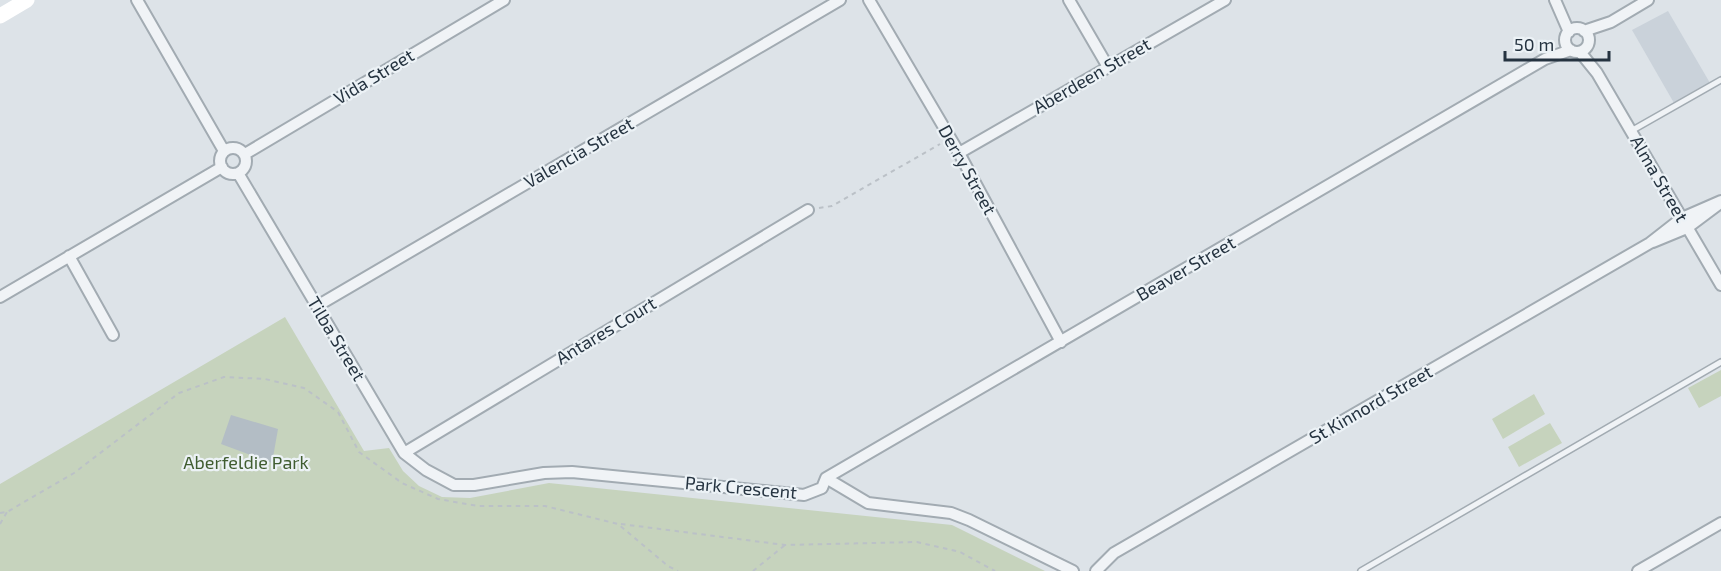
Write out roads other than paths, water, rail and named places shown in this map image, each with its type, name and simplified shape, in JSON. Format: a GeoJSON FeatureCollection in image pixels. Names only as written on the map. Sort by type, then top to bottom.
{"type":"FeatureCollection","features":[{"type":"Feature","properties":{"kind":"street"},"geometry":{"type":"LineString","coordinates":[[0,16],[27,0]]}},
{"type":"Feature","properties":{"kind":"street"},"geometry":{"type":"LineString","coordinates":[[137,0],[224,151]]}},
{"type":"Feature","properties":{"kind":"street","name":"Vida Street"},"geometry":{"type":"LineString","coordinates":[[245,154],[504,0]]}},
{"type":"Feature","properties":{"kind":"street","name":"Valencia Street"},"geometry":{"type":"LineString","coordinates":[[317,306],[840,0]]}},
{"type":"Feature","properties":{"kind":"street","name":"Derry Street"},"geometry":{"type":"LineString","coordinates":[[869,0],[959,153],[1061,342]]}},
{"type":"Feature","properties":{"kind":"street"},"geometry":{"type":"LineString","coordinates":[[1069,0],[1108,67]]}},
{"type":"Feature","properties":{"kind":"street","name":"Aberdeen Street"},"geometry":{"type":"LineString","coordinates":[[959,153],[1226,0]]}},
{"type":"Feature","properties":{"kind":"street","name":"Beaver Street"},"geometry":{"type":"LineString","coordinates":[[826,478],[1648,0]]}},
{"type":"Feature","properties":{"kind":"street","name":"Alma Street"},"geometry":{"type":"LineString","coordinates":[[1556,1],[1721,285]]}},
{"type":"Feature","properties":{"kind":"street"},"geometry":{"type":"LineString","coordinates":[[237,148],[245,154],[246,163],[238,173],[229,173],[222,167],[220,159],[224,151],[237,148]]}},
{"type":"Feature","properties":{"kind":"street"},"geometry":{"type":"LineString","coordinates":[[0,297],[222,167]]}},
{"type":"Feature","properties":{"kind":"street","name":"Tilba Street"},"geometry":{"type":"LineString","coordinates":[[238,173],[404,453],[426,470],[454,485]]}},
{"type":"Feature","properties":{"kind":"street","name":"St Kinnord Street"},"geometry":{"type":"LineString","coordinates":[[1096,571],[1114,553],[1721,202]]}},
{"type":"Feature","properties":{"kind":"street","name":"Antares Court"},"geometry":{"type":"LineString","coordinates":[[404,453],[808,210]]}},
{"type":"Feature","properties":{"kind":"street"},"geometry":{"type":"LineString","coordinates":[[69,256],[113,335]]}},
{"type":"Feature","properties":{"kind":"street","name":"Park Crescent"},"geometry":{"type":"LineString","coordinates":[[454,485],[474,485],[544,472],[572,472],[804,495],[822,488],[826,478]]}},
{"type":"Feature","properties":{"kind":"street"},"geometry":{"type":"LineString","coordinates":[[826,478],[868,503],[951,513],[1073,571]]}},
{"type":"Feature","properties":{"kind":"street"},"geometry":{"type":"LineString","coordinates":[[1638,571],[1721,523]]}},
{"type":"Feature","properties":{"kind":"lane"},"geometry":{"type":"LineString","coordinates":[[1631,131],[1721,80]]}},
{"type":"Feature","properties":{"kind":"lane"},"geometry":{"type":"LineString","coordinates":[[1361,571],[1721,362]]}},
{"type":"Feature","properties":{"kind":"park label","name":"Aberfeldie Park"},"geometry":{"type":"Point","coordinates":[246,463]}}]}
